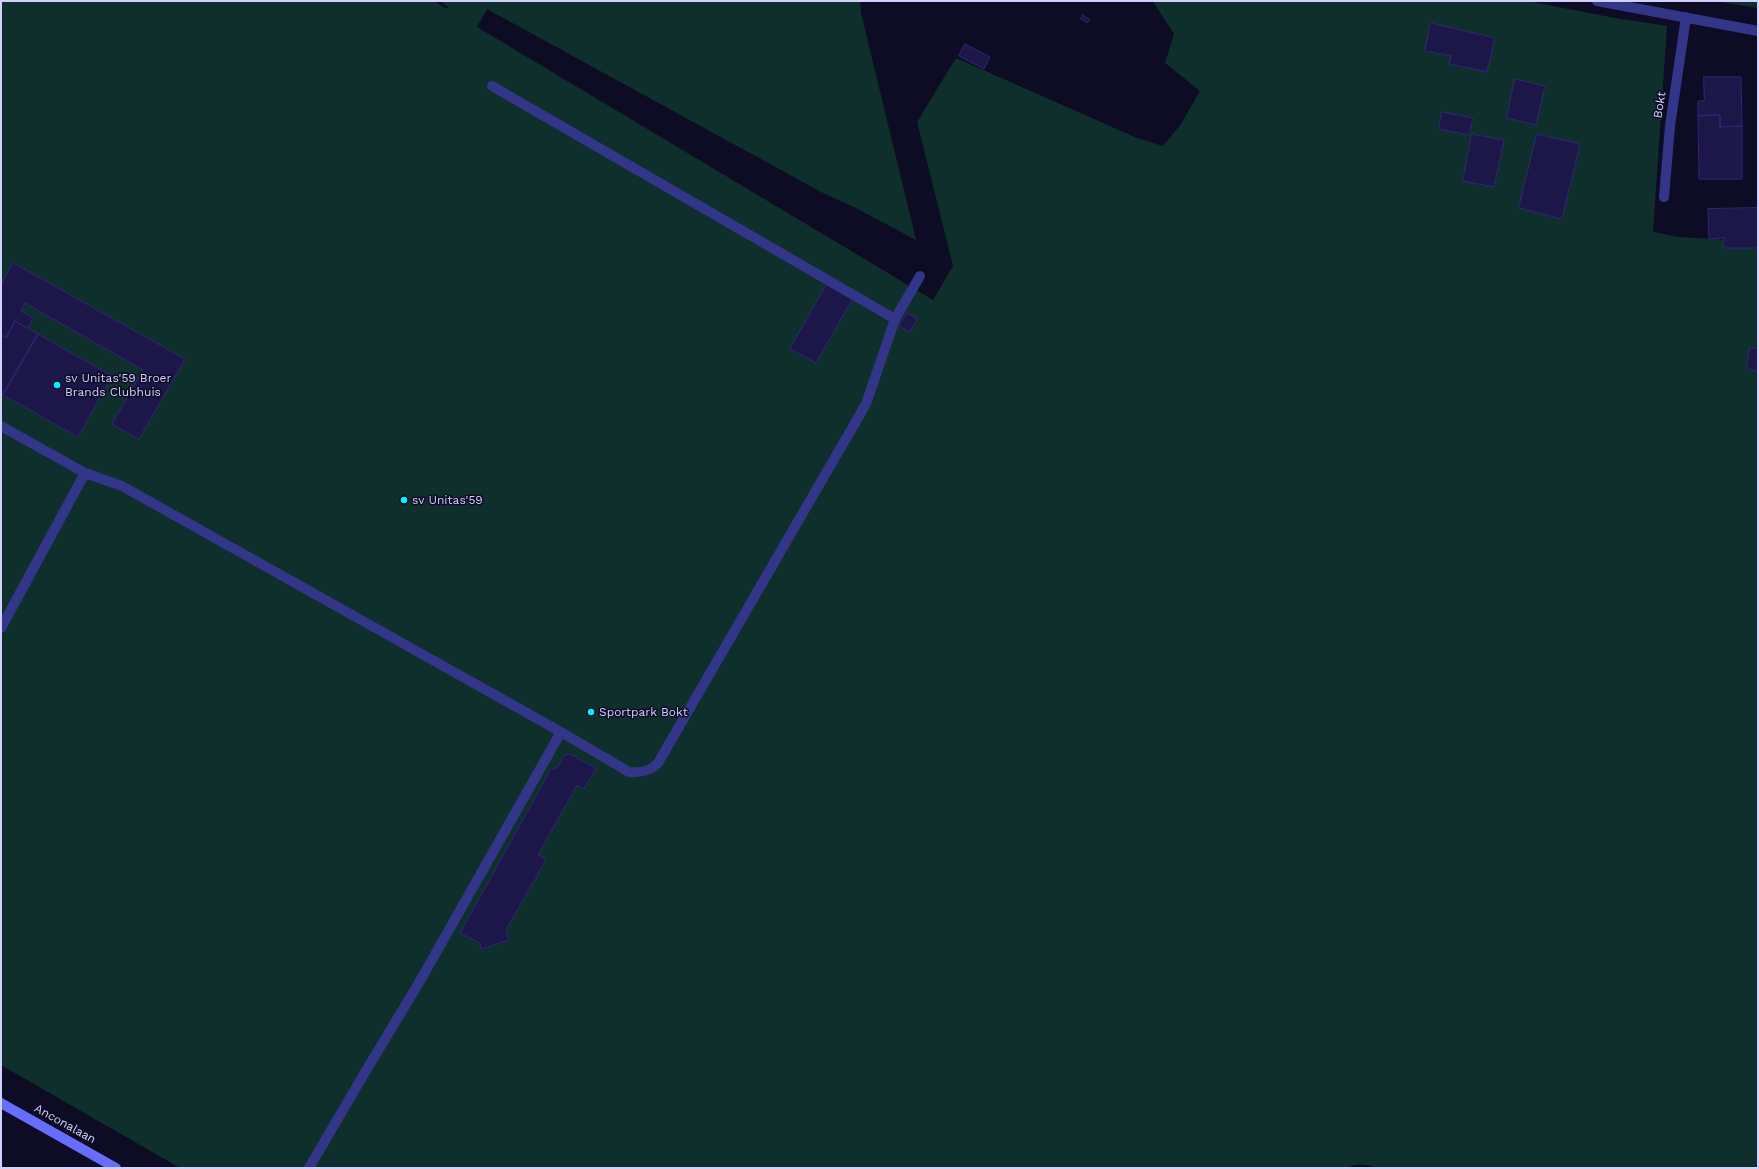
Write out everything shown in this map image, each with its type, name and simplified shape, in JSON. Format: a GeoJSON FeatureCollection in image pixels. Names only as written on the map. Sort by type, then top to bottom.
{"type":"FeatureCollection","features":[{"type":"Feature","properties":{"kind":"street"},"geometry":{"type":"LineString","coordinates":[[1597,1],[1758,31]]}},
{"type":"Feature","properties":{"kind":"street","name":"Bokt"},"geometry":{"type":"LineString","coordinates":[[1664,197],[1670,126],[1686,17]]}},
{"type":"Feature","properties":{"kind":"street"},"geometry":{"type":"LineString","coordinates":[[492,86],[895,319]]}},
{"type":"Feature","properties":{"kind":"street"},"geometry":{"type":"LineString","coordinates":[[1,426],[84,473],[122,486],[561,732],[629,772],[647,771],[658,763],[866,404],[895,319],[920,276]]}},
{"type":"Feature","properties":{"kind":"street"},"geometry":{"type":"LineString","coordinates":[[1,628],[84,473]]}},
{"type":"Feature","properties":{"kind":"street"},"geometry":{"type":"LineString","coordinates":[[309,1168],[420,981],[561,732]]}},
{"type":"Feature","properties":{"kind":"street","name":"Anconalaan"},"geometry":{"type":"LineString","coordinates":[[1,1103],[116,1168]]}},
{"type":"Feature","properties":{"kind":"green space"},"geometry":{"type":"Polygon","coordinates":[[[1,1],[434,1],[447,9],[448,7],[439,1],[860,1],[861,13],[916,240],[854,207],[821,192],[487,9],[477,27],[933,300],[953,266],[917,122],[956,58],[1137,138],[1163,146],[1181,124],[1200,91],[1165,63],[1174,34],[1154,3],[1155,1],[1527,1],[1615,18],[1667,26],[1653,232],[1679,237],[1758,242],[1758,1168],[1376,1168],[1354,1165],[1347,1168],[180,1168],[1,1065],[1,1]]]}},
{"type":"Feature","properties":{"kind":"green space"},"geometry":{"type":"Polygon","coordinates":[[[1716,1],[1758,1],[1758,8],[1716,1]]]}},
{"type":"Feature","properties":{"kind":"building"},"geometry":{"type":"Polygon","coordinates":[[[1083,15],[1090,20],[1087,23],[1081,19],[1083,15]]]}},
{"type":"Feature","properties":{"kind":"building"},"geometry":{"type":"Polygon","coordinates":[[[1431,23],[1495,38],[1487,72],[1449,64],[1451,56],[1425,51],[1431,23]]]}},
{"type":"Feature","properties":{"kind":"building"},"geometry":{"type":"Polygon","coordinates":[[[965,44],[990,57],[984,69],[959,56],[965,44]]]}},
{"type":"Feature","properties":{"kind":"building"},"geometry":{"type":"Polygon","coordinates":[[[1704,77],[1741,77],[1742,126],[1720,127],[1720,115],[1698,116],[1698,101],[1704,101],[1704,77]]]}},
{"type":"Feature","properties":{"kind":"building"},"geometry":{"type":"Polygon","coordinates":[[[1515,79],[1545,86],[1536,125],[1507,118],[1515,79]]]}},
{"type":"Feature","properties":{"kind":"building"},"geometry":{"type":"Polygon","coordinates":[[[1442,112],[1473,118],[1469,135],[1439,129],[1442,112]]]}},
{"type":"Feature","properties":{"kind":"building"},"geometry":{"type":"Polygon","coordinates":[[[1720,115],[1720,127],[1742,126],[1742,179],[1699,179],[1698,116],[1720,115]]]}},
{"type":"Feature","properties":{"kind":"building"},"geometry":{"type":"Polygon","coordinates":[[[1472,134],[1504,140],[1494,187],[1463,181],[1472,134]]]}},
{"type":"Feature","properties":{"kind":"building"},"geometry":{"type":"Polygon","coordinates":[[[1537,134],[1580,144],[1562,219],[1519,208],[1537,134]]]}},
{"type":"Feature","properties":{"kind":"building"},"geometry":{"type":"Polygon","coordinates":[[[1758,208],[1758,248],[1723,248],[1724,238],[1709,239],[1708,209],[1758,208]]]}},
{"type":"Feature","properties":{"kind":"building"},"geometry":{"type":"Polygon","coordinates":[[[13,263],[185,359],[139,439],[112,424],[143,370],[25,303],[21,311],[33,318],[28,328],[15,321],[6,338],[1,335],[1,285],[13,263]]]}},
{"type":"Feature","properties":{"kind":"building"},"geometry":{"type":"Polygon","coordinates":[[[827,284],[853,298],[816,363],[790,349],[827,284]]]}},
{"type":"Feature","properties":{"kind":"building"},"geometry":{"type":"Polygon","coordinates":[[[907,313],[917,319],[910,332],[899,326],[907,313]]]}},
{"type":"Feature","properties":{"kind":"building"},"geometry":{"type":"Polygon","coordinates":[[[15,321],[38,334],[3,395],[1,394],[1,335],[6,338],[15,321]]]}},
{"type":"Feature","properties":{"kind":"building","name":"sv Unitas'59 Broer Brands Clubhuis"},"geometry":{"type":"Polygon","coordinates":[[[38,334],[112,376],[78,437],[3,395],[38,334]]]}},
{"type":"Feature","properties":{"kind":"building"},"geometry":{"type":"Polygon","coordinates":[[[1750,348],[1758,349],[1758,371],[1747,369],[1750,348]]]}},
{"type":"Feature","properties":{"kind":"building"},"geometry":{"type":"Polygon","coordinates":[[[570,754],[596,768],[584,789],[577,785],[538,855],[546,859],[536,877],[536,880],[530,888],[531,890],[528,891],[506,930],[509,940],[481,949],[480,943],[460,933],[551,769],[558,767],[564,756],[570,754]]]}},
{"type":"Feature","properties":{"kind":"place","name":"sv Unitas'59 Broer Brands Clubhuis"},"geometry":{"type":"Point","coordinates":[57,385]}},
{"type":"Feature","properties":{"kind":"place","name":"sv Unitas'59"},"geometry":{"type":"Point","coordinates":[404,500]}},
{"type":"Feature","properties":{"kind":"place","name":"Sportpark Bokt"},"geometry":{"type":"Point","coordinates":[591,712]}}]}
